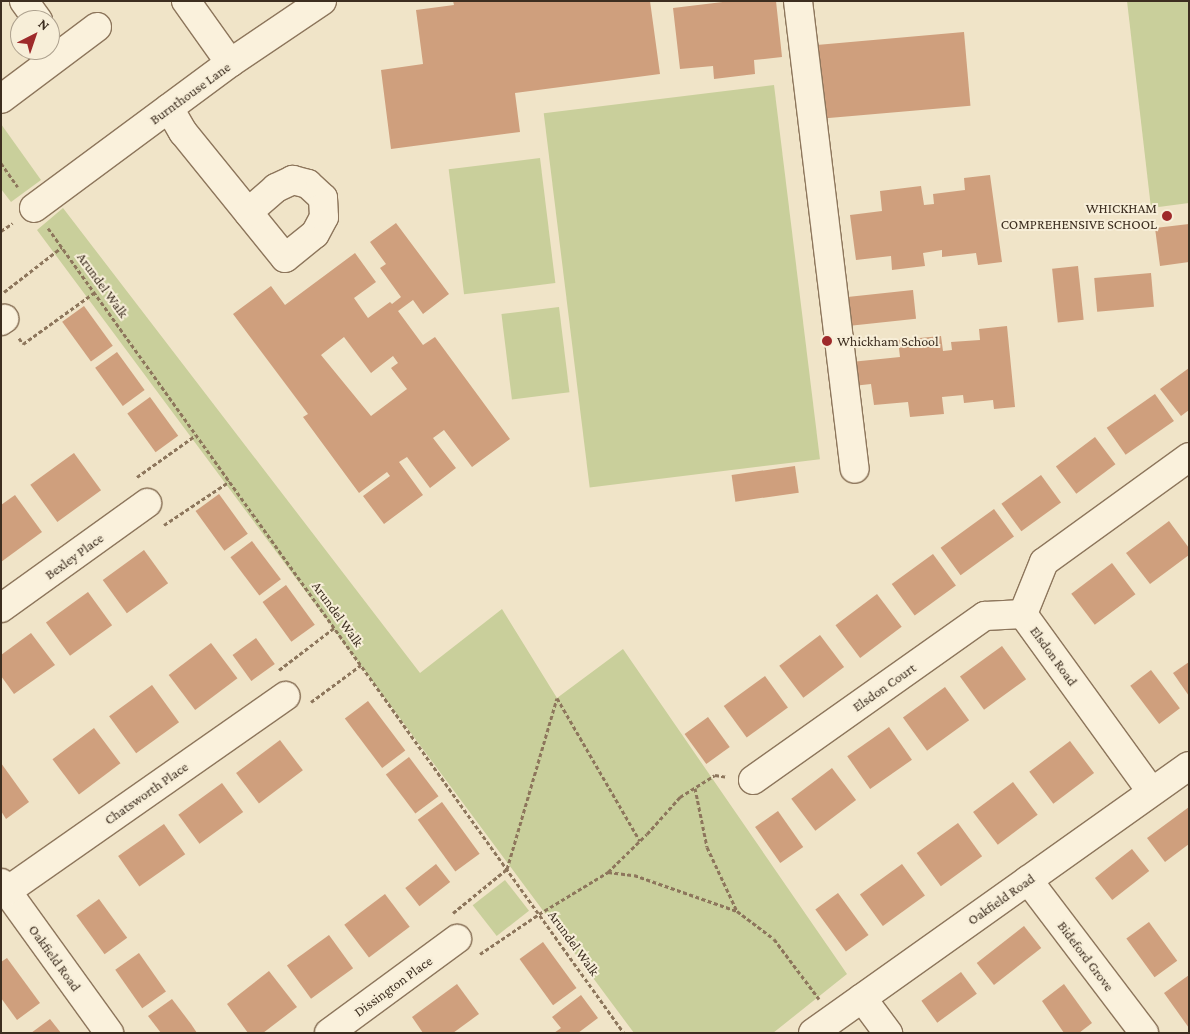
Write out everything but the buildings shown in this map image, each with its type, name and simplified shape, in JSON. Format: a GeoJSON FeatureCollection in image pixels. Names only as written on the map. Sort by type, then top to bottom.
{"type":"FeatureCollection","features":[{"type":"Feature","properties":{"kind":"street"},"geometry":{"type":"LineString","coordinates":[[186,1],[230,63]]}},
{"type":"Feature","properties":{"kind":"street","name":"Burnthouse Lane"},"geometry":{"type":"LineString","coordinates":[[34,208],[230,63],[322,1]]}},
{"type":"Feature","properties":{"kind":"street"},"geometry":{"type":"LineString","coordinates":[[798,1],[854,469]]}},
{"type":"Feature","properties":{"kind":"street"},"geometry":{"type":"LineString","coordinates":[[60,44],[97,28]]}},
{"type":"Feature","properties":{"kind":"street"},"geometry":{"type":"LineString","coordinates":[[1,99],[41,60]]}},
{"type":"Feature","properties":{"kind":"street"},"geometry":{"type":"LineString","coordinates":[[169,108],[183,132],[248,212]]}},
{"type":"Feature","properties":{"kind":"street","name":"Elsdon Road"},"geometry":{"type":"LineString","coordinates":[[1151,791],[1023,614],[1044,562],[1189,457]]}},
{"type":"Feature","properties":{"kind":"street","name":"Bexley Place"},"geometry":{"type":"LineString","coordinates":[[1,608],[147,503]]}},
{"type":"Feature","properties":{"kind":"street","name":"Elsdon Court"},"geometry":{"type":"LineString","coordinates":[[753,780],[985,616],[1023,614]]}},
{"type":"Feature","properties":{"kind":"street","name":"Chatsworth Place"},"geometry":{"type":"LineString","coordinates":[[4,887],[285,696]]}},
{"type":"Feature","properties":{"kind":"street","name":"Oakfield Road"},"geometry":{"type":"LineString","coordinates":[[823,1025],[1151,791],[1189,766]]}},
{"type":"Feature","properties":{"kind":"street","name":"Bideford Grove"},"geometry":{"type":"LineString","coordinates":[[1028,880],[1144,1033]]}},
{"type":"Feature","properties":{"kind":"street","name":"Oakfield Road"},"geometry":{"type":"LineString","coordinates":[[4,887],[109,1033]]}},
{"type":"Feature","properties":{"kind":"street","name":"Dissington Place"},"geometry":{"type":"LineString","coordinates":[[329,1033],[457,939]]}},
{"type":"Feature","properties":{"kind":"street"},"geometry":{"type":"LineString","coordinates":[[862,998],[888,1033]]}},
{"type":"Feature","properties":{"kind":"path","name":"Arundel Walk"},"geometry":{"type":"LineString","coordinates":[[34,208],[624,1033]]}},
{"type":"Feature","properties":{"kind":"path"},"geometry":{"type":"LineString","coordinates":[[62,247],[2,311],[23,344],[94,292]]}},
{"type":"Feature","properties":{"kind":"path"},"geometry":{"type":"LineString","coordinates":[[196,435],[131,482],[164,525],[230,481]]}},
{"type":"Feature","properties":{"kind":"path"},"geometry":{"type":"LineString","coordinates":[[334,628],[271,676],[285,696],[298,712],[362,666]]}},
{"type":"Feature","properties":{"kind":"path"},"geometry":{"type":"LineString","coordinates":[[640,841],[556,698],[507,869],[444,921],[472,959],[539,914],[608,872],[640,841],[680,797],[694,788],[715,775],[753,780]]}},
{"type":"Feature","properties":{"kind":"path"},"geometry":{"type":"LineString","coordinates":[[694,788],[706,847],[738,911]]}},
{"type":"Feature","properties":{"kind":"path"},"geometry":{"type":"LineString","coordinates":[[608,872],[634,876],[738,911],[774,939],[823,1025]]}},
{"type":"Feature","properties":{"kind":"green space"},"geometry":{"type":"Polygon","coordinates":[[[1127,1],[1189,1],[1189,203],[1151,208],[1127,1]]]}},
{"type":"Feature","properties":{"kind":"green space"},"geometry":{"type":"Polygon","coordinates":[[[774,85],[820,459],[590,487],[544,113],[774,85]]]}},
{"type":"Feature","properties":{"kind":"green space"},"geometry":{"type":"Polygon","coordinates":[[[1,124],[41,180],[11,202],[1,189],[1,124]]]}},
{"type":"Feature","properties":{"kind":"green space"},"geometry":{"type":"Polygon","coordinates":[[[540,158],[555,283],[464,294],[449,169],[540,158]]]}},
{"type":"Feature","properties":{"kind":"green space"},"geometry":{"type":"Polygon","coordinates":[[[63,208],[420,673],[502,609],[557,698],[623,649],[847,974],[773,1033],[634,1033],[37,230],[63,208]]]}},
{"type":"Feature","properties":{"kind":"green space"},"geometry":{"type":"Polygon","coordinates":[[[559,307],[569,392],[512,399],[501,314],[559,307]]]}},
{"type":"Feature","properties":{"kind":"green space"},"geometry":{"type":"Polygon","coordinates":[[[505,880],[529,911],[497,936],[473,905],[505,880]]]}},
{"type":"Feature","properties":{"kind":"place","name":"WHICKHAM COMPREHENSIVE SCHOOL"},"geometry":{"type":"Point","coordinates":[1167,216]}},
{"type":"Feature","properties":{"kind":"place","name":"Whickham School"},"geometry":{"type":"Point","coordinates":[827,341]}}]}
